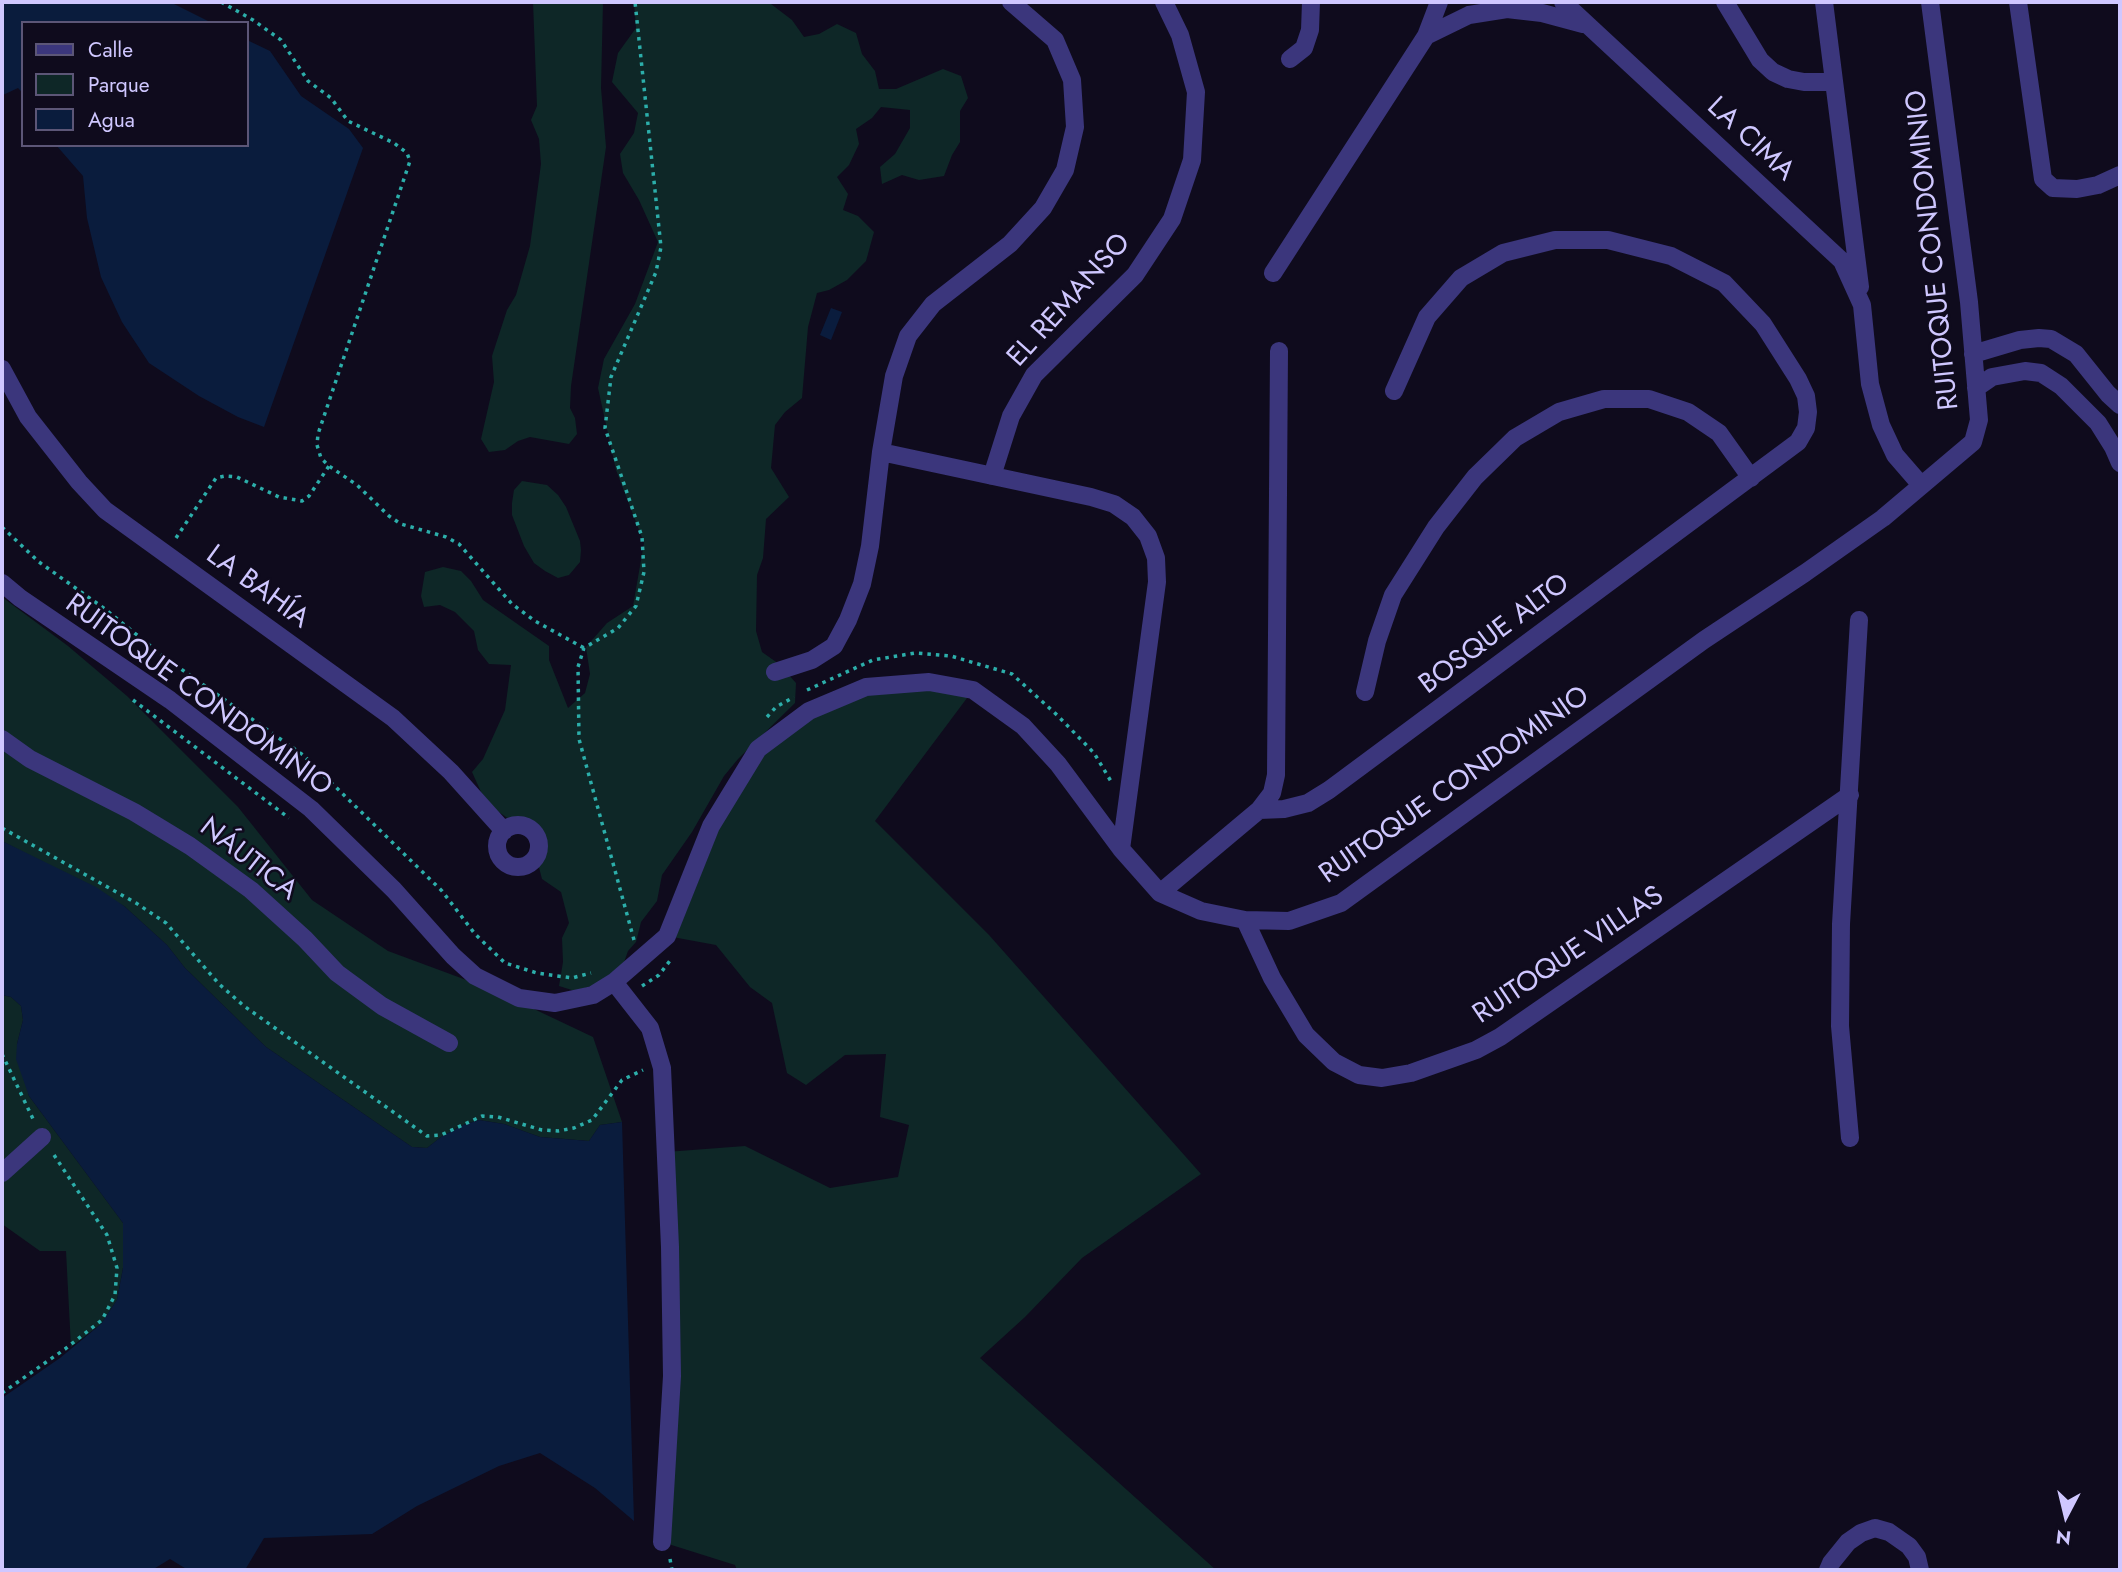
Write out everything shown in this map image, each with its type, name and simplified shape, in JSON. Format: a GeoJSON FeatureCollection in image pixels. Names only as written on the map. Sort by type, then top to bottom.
{"type":"FeatureCollection","features":[{"type":"Feature","properties":{"kind":"street"},"geometry":{"type":"LineString","coordinates":[[775,672],[812,660],[834,646],[848,620],[862,584],[870,546],[881,453],[894,376],[908,336],[933,304],[1010,244],[1043,208],[1065,170],[1075,127],[1072,80],[1055,40],[1011,2]]}},
{"type":"Feature","properties":{"kind":"street","name":"EL REMANSO"},"geometry":{"type":"LineString","coordinates":[[992,476],[1012,416],[1034,375],[1135,275],[1172,219],[1192,160],[1196,92],[1181,34],[1164,2]]}},
{"type":"Feature","properties":{"kind":"street"},"geometry":{"type":"LineString","coordinates":[[1290,59],[1304,48],[1310,30],[1311,2]]}},
{"type":"Feature","properties":{"kind":"street"},"geometry":{"type":"LineString","coordinates":[[1273,274],[1426,36],[1439,2]]}},
{"type":"Feature","properties":{"kind":"street","name":"LA CIMA"},"geometry":{"type":"LineString","coordinates":[[1563,2],[1842,261],[1862,304]]}},
{"type":"Feature","properties":{"kind":"street"},"geometry":{"type":"LineString","coordinates":[[1726,2],[1760,60],[1773,72],[1804,82],[1833,82]]}},
{"type":"Feature","properties":{"kind":"street","name":"LA CIMA"},"geometry":{"type":"LineString","coordinates":[[1824,2],[1870,384],[1881,425],[1895,455],[1921,485]]}},
{"type":"Feature","properties":{"kind":"street","name":"RUITOQUE CONDOMINIO"},"geometry":{"type":"LineString","coordinates":[[2,583],[170,700],[311,809],[394,890],[453,956],[475,976],[519,998],[555,1003],[593,995],[614,982],[667,936],[711,826],[758,750],[809,711],[866,687],[929,682],[973,690],[1023,726],[1058,764],[1121,849],[1160,893],[1201,911],[1245,920],[1289,921],[1341,903],[1704,640],[1882,517],[1973,442],[1979,420],[1973,354],[1930,2]]}},
{"type":"Feature","properties":{"kind":"street"},"geometry":{"type":"LineString","coordinates":[[2018,2],[2043,179],[2053,188],[2077,190],[2098,185],[2120,175]]}},
{"type":"Feature","properties":{"kind":"street","name":"LA CIMA"},"geometry":{"type":"LineString","coordinates":[[1426,36],[1469,15],[1507,9],[1542,13],[1587,26]]}},
{"type":"Feature","properties":{"kind":"street","name":"BOSQUE ALTO"},"geometry":{"type":"LineString","coordinates":[[1259,810],[1284,809],[1308,803],[1329,790],[1798,442],[1806,428],[1808,412],[1806,396],[1798,379],[1763,324],[1724,283],[1671,256],[1608,240],[1555,240],[1503,253],[1461,278],[1427,317],[1394,391]]}},
{"type":"Feature","properties":{"kind":"street"},"geometry":{"type":"LineString","coordinates":[[1973,354],[2021,340],[2051,340],[2076,354],[2120,405]]}},
{"type":"Feature","properties":{"kind":"street"},"geometry":{"type":"LineString","coordinates":[[2012,373],[2021,340]]}},
{"type":"Feature","properties":{"kind":"street"},"geometry":{"type":"LineString","coordinates":[[1160,893],[1259,810],[1272,793],[1276,775],[1279,351]]}},
{"type":"Feature","properties":{"kind":"street","name":"LA BAHÍA"},"geometry":{"type":"LineString","coordinates":[[2,369],[28,418],[105,510],[393,718],[451,772],[504,831]]}},
{"type":"Feature","properties":{"kind":"street"},"geometry":{"type":"LineString","coordinates":[[1976,388],[1992,377],[2012,373],[2041,373],[2061,386],[2098,423],[2120,463]]}},
{"type":"Feature","properties":{"kind":"street"},"geometry":{"type":"LineString","coordinates":[[1365,692],[1377,641],[1393,595],[1436,527],[1475,477],[1515,438],[1559,412],[1604,399],[1649,399],[1688,412],[1719,433],[1751,478]]}},
{"type":"Feature","properties":{"kind":"street"},"geometry":{"type":"LineString","coordinates":[[881,453],[1114,503],[1133,517],[1148,536],[1156,558],[1157,582],[1121,849]]}},
{"type":"Feature","properties":{"kind":"street"},"geometry":{"type":"LineString","coordinates":[[1850,1138],[1840,1026],[1841,924],[1859,620]]}},
{"type":"Feature","properties":{"kind":"street","name":"NÁUTICA"},"geometry":{"type":"LineString","coordinates":[[2,739],[30,759],[134,811],[190,846],[251,890],[305,939],[337,973],[382,1006],[449,1043]]}},
{"type":"Feature","properties":{"kind":"street","name":"RUITOQUE VILLAS"},"geometry":{"type":"LineString","coordinates":[[1245,920],[1272,978],[1306,1035],[1334,1062],[1359,1075],[1382,1078],[1411,1073],[1476,1050],[1500,1037],[1850,795]]}},
{"type":"Feature","properties":{"kind":"street"},"geometry":{"type":"LineString","coordinates":[[614,982],[650,1028],[662,1068],[670,1247],[672,1376],[662,1542]]}},
{"type":"Feature","properties":{"kind":"street"},"geometry":{"type":"LineString","coordinates":[[2,1174],[42,1137]]}},
{"type":"Feature","properties":{"kind":"street"},"geometry":{"type":"LineString","coordinates":[[1828,1570],[1830,1563],[1848,1542],[1875,1528],[1889,1532],[1909,1546],[1917,1557],[1920,1570]]}},
{"type":"Feature","properties":{"kind":"path"},"geometry":{"type":"LineString","coordinates":[[221,2],[281,40],[307,82],[331,98],[348,121],[394,143],[407,153],[410,161],[318,434],[317,445],[321,457],[401,524],[446,537],[459,544],[512,604],[535,621],[584,648]]}},
{"type":"Feature","properties":{"kind":"path"},"geometry":{"type":"LineString","coordinates":[[635,2],[661,247],[656,272],[611,377],[605,428],[642,537],[644,572],[636,606],[618,628],[584,648],[578,667],[579,739],[635,946],[643,935]]}},
{"type":"Feature","properties":{"kind":"path"},"geometry":{"type":"LineString","coordinates":[[165,554],[216,478],[225,475],[237,477],[279,497],[302,501],[309,496],[329,466]]}},
{"type":"Feature","properties":{"kind":"path"},"geometry":{"type":"LineString","coordinates":[[2,527],[39,562],[105,609],[164,657],[303,755],[442,891],[475,933],[505,963],[537,973],[572,978],[599,972]]}},
{"type":"Feature","properties":{"kind":"path"},"geometry":{"type":"LineString","coordinates":[[760,726],[776,707],[822,681],[873,660],[915,653],[951,656],[1012,674],[1094,753],[1128,809]]}},
{"type":"Feature","properties":{"kind":"path"},"geometry":{"type":"LineString","coordinates":[[131,698],[289,818]]}},
{"type":"Feature","properties":{"kind":"path"},"geometry":{"type":"LineString","coordinates":[[2,828],[136,903],[166,923],[219,984],[243,1006],[427,1136],[441,1135],[482,1116],[498,1117],[542,1130],[575,1128],[592,1120],[622,1080],[638,1071],[662,1068]]}},
{"type":"Feature","properties":{"kind":"path"},"geometry":{"type":"LineString","coordinates":[[626,998],[659,975],[673,957]]}},
{"type":"Feature","properties":{"kind":"path"},"geometry":{"type":"LineString","coordinates":[[2,1054],[42,1137],[107,1235],[117,1268],[115,1295],[102,1320],[2,1393]]}},
{"type":"Feature","properties":{"kind":"green space"},"geometry":{"type":"Polygon","coordinates":[[[533,2],[603,2],[601,88],[606,147],[571,386],[570,408],[575,418],[577,434],[569,444],[530,437],[505,450],[489,452],[481,439],[494,382],[492,356],[507,310],[516,295],[530,246],[541,164],[539,139],[531,120],[537,106],[533,2]]]}},
{"type":"Feature","properties":{"kind":"green space"},"geometry":{"type":"Polygon","coordinates":[[[634,2],[772,2],[771,4],[792,20],[804,37],[819,34],[837,24],[856,33],[862,54],[875,71],[879,89],[896,89],[943,69],[961,76],[968,98],[960,111],[960,142],[944,176],[919,180],[902,175],[882,184],[880,167],[895,154],[910,128],[910,110],[881,107],[872,118],[856,129],[859,144],[849,165],[837,177],[848,194],[843,210],[858,216],[874,232],[866,261],[847,280],[817,293],[808,327],[802,398],[785,412],[775,425],[771,468],[789,497],[766,519],[763,558],[757,575],[756,631],[762,652],[779,664],[796,683],[795,703],[724,776],[692,832],[662,875],[657,901],[641,922],[636,942],[628,951],[622,968],[602,983],[575,991],[559,986],[563,962],[562,938],[569,923],[561,892],[542,879],[534,848],[526,831],[486,803],[472,772],[483,759],[505,710],[511,665],[489,664],[478,650],[474,631],[455,612],[440,605],[424,607],[421,596],[425,572],[443,567],[461,571],[483,600],[549,646],[549,660],[568,708],[585,693],[590,674],[586,647],[607,623],[633,606],[644,543],[616,470],[598,388],[604,359],[635,304],[658,242],[623,173],[620,154],[634,133],[638,113],[612,82],[618,53],[636,28],[634,2]]]}},
{"type":"Feature","properties":{"kind":"green space"},"geometry":{"type":"Polygon","coordinates":[[[522,481],[547,485],[566,507],[581,550],[580,562],[569,575],[558,578],[545,571],[534,563],[524,546],[512,515],[514,490],[522,481]]]}},
{"type":"Feature","properties":{"kind":"green space"},"geometry":{"type":"Polygon","coordinates":[[[2,597],[68,646],[127,696],[238,807],[312,900],[388,951],[496,991],[593,1037],[622,1122],[600,1125],[589,1141],[540,1137],[504,1124],[479,1120],[463,1125],[427,1148],[412,1147],[266,1047],[185,968],[167,945],[124,906],[2,841],[2,597]]]}},
{"type":"Feature","properties":{"kind":"green space"},"geometry":{"type":"Polygon","coordinates":[[[866,687],[973,690],[875,821],[989,935],[1201,1174],[1082,1258],[1025,1317],[980,1358],[1216,1570],[737,1570],[735,1565],[662,1542],[666,1152],[745,1146],[830,1188],[898,1177],[909,1125],[880,1117],[886,1054],[845,1055],[806,1085],[787,1073],[772,1003],[750,987],[716,945],[667,936],[758,749],[866,687]]]}},
{"type":"Feature","properties":{"kind":"green space"},"geometry":{"type":"Polygon","coordinates":[[[2,995],[11,997],[21,1006],[23,1020],[17,1044],[29,1096],[123,1223],[123,1268],[117,1300],[101,1324],[71,1347],[66,1251],[40,1251],[2,1224],[2,995]]]}},
{"type":"Feature","properties":{"kind":"water"},"geometry":{"type":"Polygon","coordinates":[[[2,2],[170,2],[208,21],[21,21],[21,91],[18,88],[3,95],[2,2]]]}},
{"type":"Feature","properties":{"kind":"water"},"geometry":{"type":"Polygon","coordinates":[[[248,40],[270,51],[301,96],[349,129],[363,148],[264,427],[238,417],[199,396],[149,363],[122,322],[101,277],[87,218],[83,176],[58,147],[248,147],[248,40]]]}},
{"type":"Feature","properties":{"kind":"water"},"geometry":{"type":"Polygon","coordinates":[[[831,308],[842,312],[831,340],[820,335],[831,308]]]}},
{"type":"Feature","properties":{"kind":"water"},"geometry":{"type":"Polygon","coordinates":[[[2,841],[96,887],[124,906],[167,945],[185,968],[266,1047],[412,1147],[427,1148],[463,1125],[479,1120],[504,1124],[540,1137],[589,1141],[600,1125],[622,1122],[634,1521],[595,1488],[540,1453],[499,1466],[417,1506],[372,1534],[264,1538],[245,1570],[188,1570],[170,1559],[152,1570],[2,1570],[2,1398],[60,1358],[101,1324],[117,1300],[123,1268],[123,1223],[29,1096],[16,1059],[23,1020],[21,1006],[11,997],[2,995],[2,841]]]}}]}
